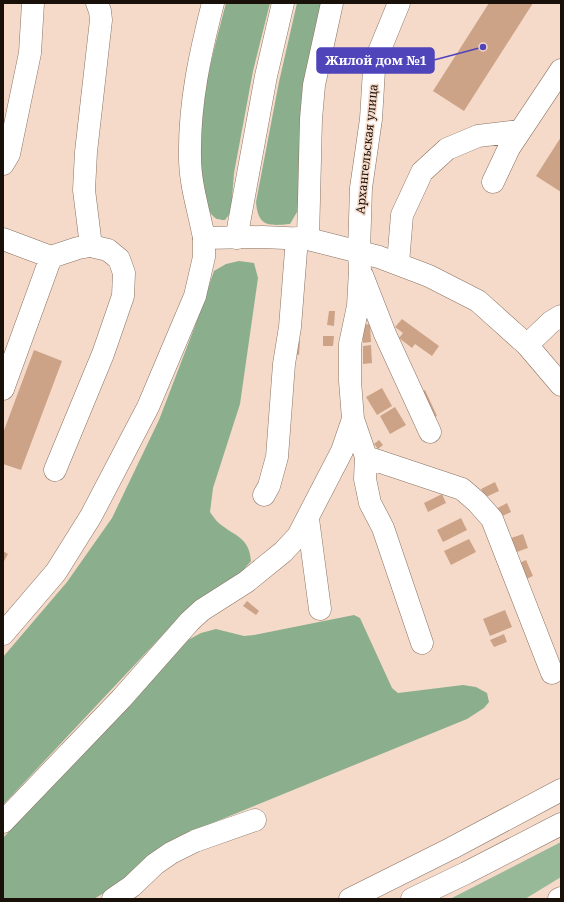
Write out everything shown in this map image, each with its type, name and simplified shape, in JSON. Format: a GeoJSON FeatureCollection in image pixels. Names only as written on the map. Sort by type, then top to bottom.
{"type":"FeatureCollection","features":[{"type":"Feature","properties":{"kind":"main road"},"geometry":{"type":"LineString","coordinates":[[3,164],[9,154],[30,53],[33,3]]}},
{"type":"Feature","properties":{"kind":"main road"},"geometry":{"type":"LineString","coordinates":[[91,246],[84,190],[86,152],[101,20],[97,3]]}},
{"type":"Feature","properties":{"kind":"main road"},"geometry":{"type":"LineString","coordinates":[[3,634],[56,572],[91,516],[148,407],[195,296],[204,257],[204,238],[194,198],[190,158],[192,99],[202,46],[213,3]]}},
{"type":"Feature","properties":{"kind":"main road"},"geometry":{"type":"LineString","coordinates":[[238,238],[239,223],[266,76],[283,3]]}},
{"type":"Feature","properties":{"kind":"main road"},"geometry":{"type":"LineString","coordinates":[[264,495],[269,486],[277,457],[284,364],[303,239],[314,92],[332,3]]}},
{"type":"Feature","properties":{"kind":"main road","name":"Архангельская улица"},"geometry":{"type":"LineString","coordinates":[[353,419],[350,381],[350,344],[358,306],[361,188],[371,118],[374,70],[376,59],[399,3]]}},
{"type":"Feature","properties":{"kind":"main road"},"geometry":{"type":"LineString","coordinates":[[493,182],[505,155],[561,70]]}},
{"type":"Feature","properties":{"kind":"main road"},"geometry":{"type":"LineString","coordinates":[[398,263],[402,214],[422,172],[447,149],[478,136],[520,131]]}},
{"type":"Feature","properties":{"kind":"main road"},"geometry":{"type":"LineString","coordinates":[[204,238],[303,239],[359,260],[398,263],[429,276],[478,301],[527,345],[561,385]]}},
{"type":"Feature","properties":{"kind":"main road"},"geometry":{"type":"LineString","coordinates":[[3,239],[51,257],[78,248],[91,246],[108,250],[119,259],[124,273],[123,296],[103,354],[55,470]]}},
{"type":"Feature","properties":{"kind":"main road"},"geometry":{"type":"LineString","coordinates":[[3,389],[51,257]]}},
{"type":"Feature","properties":{"kind":"main road"},"geometry":{"type":"LineString","coordinates":[[359,260],[385,334],[430,432]]}},
{"type":"Feature","properties":{"kind":"main road"},"geometry":{"type":"LineString","coordinates":[[527,345],[551,322],[561,316]]}},
{"type":"Feature","properties":{"kind":"main road"},"geometry":{"type":"LineString","coordinates":[[353,419],[366,457],[365,479],[370,503],[383,528],[422,643]]}},
{"type":"Feature","properties":{"kind":"main road"},"geometry":{"type":"LineString","coordinates":[[3,822],[121,699],[190,621],[202,610],[246,582],[283,552],[298,536],[342,451],[353,419]]}},
{"type":"Feature","properties":{"kind":"main road"},"geometry":{"type":"LineString","coordinates":[[366,457],[462,489],[477,502],[492,519],[552,673]]}},
{"type":"Feature","properties":{"kind":"main road"},"geometry":{"type":"LineString","coordinates":[[308,519],[320,609]]}},
{"type":"Feature","properties":{"kind":"main road"},"geometry":{"type":"LineString","coordinates":[[350,899],[452,848],[561,790]]}},
{"type":"Feature","properties":{"kind":"main road"},"geometry":{"type":"LineString","coordinates":[[113,899],[132,886],[154,864],[171,853],[195,841],[255,820]]}},
{"type":"Feature","properties":{"kind":"main road"},"geometry":{"type":"LineString","coordinates":[[412,899],[561,824]]}},
{"type":"Feature","properties":{"kind":"green space"},"geometry":{"type":"Polygon","coordinates":[[[226,3],[270,3],[253,71],[234,173],[231,212],[224,220],[214,217],[208,209],[202,179],[201,142],[206,86],[226,3]]]}},
{"type":"Feature","properties":{"kind":"green space"},"geometry":{"type":"Polygon","coordinates":[[[297,3],[324,3],[297,212],[290,224],[271,225],[262,220],[259,216],[256,202],[279,82],[297,3]]]}},
{"type":"Feature","properties":{"kind":"green space"},"geometry":{"type":"Polygon","coordinates":[[[239,261],[254,263],[258,278],[240,404],[213,488],[210,512],[219,523],[245,542],[250,553],[251,561],[238,576],[187,609],[3,805],[3,657],[67,582],[112,518],[159,420],[195,326],[214,271],[226,264],[239,261]]]}},
{"type":"Feature","properties":{"kind":"green space"},"geometry":{"type":"Polygon","coordinates":[[[354,615],[360,618],[392,688],[398,693],[463,685],[476,687],[487,693],[489,702],[484,708],[467,719],[178,837],[128,878],[94,899],[3,899],[3,838],[188,640],[201,633],[216,629],[244,636],[254,635],[354,615]]]}},
{"type":"Feature","properties":{"kind":"green space"},"geometry":{"type":"Polygon","coordinates":[[[561,842],[561,877],[525,899],[450,899],[561,842]]]}},
{"type":"Feature","properties":{"kind":"building"},"geometry":{"type":"Polygon","coordinates":[[[489,3],[533,3],[464,111],[433,91],[489,3]]]}},
{"type":"Feature","properties":{"kind":"building"},"geometry":{"type":"Polygon","coordinates":[[[561,137],[561,192],[536,176],[561,137]]]}},
{"type":"Feature","properties":{"kind":"building"},"geometry":{"type":"Polygon","coordinates":[[[329,311],[335,311],[334,326],[327,325],[329,311]]]}},
{"type":"Feature","properties":{"kind":"building"},"geometry":{"type":"Polygon","coordinates":[[[402,319],[439,346],[432,356],[415,344],[412,348],[399,338],[403,333],[395,327],[402,319]]]}},
{"type":"Feature","properties":{"kind":"building"},"geometry":{"type":"Polygon","coordinates":[[[370,324],[371,342],[363,343],[362,325],[370,324]]]}},
{"type":"Feature","properties":{"kind":"building"},"geometry":{"type":"Polygon","coordinates":[[[323,336],[334,336],[333,346],[323,346],[323,336]]]}},
{"type":"Feature","properties":{"kind":"building"},"geometry":{"type":"Polygon","coordinates":[[[293,341],[300,341],[299,355],[293,354],[293,341]]]}},
{"type":"Feature","properties":{"kind":"building"},"geometry":{"type":"Polygon","coordinates":[[[371,345],[372,363],[363,364],[363,346],[371,345]]]}},
{"type":"Feature","properties":{"kind":"building"},"geometry":{"type":"Polygon","coordinates":[[[34,350],[62,361],[21,470],[3,464],[3,433],[34,350]]]}},
{"type":"Feature","properties":{"kind":"building"},"geometry":{"type":"Polygon","coordinates":[[[382,388],[392,406],[377,415],[366,397],[382,388]]]}},
{"type":"Feature","properties":{"kind":"building"},"geometry":{"type":"Polygon","coordinates":[[[425,390],[437,416],[429,419],[417,394],[425,390]]]}},
{"type":"Feature","properties":{"kind":"building"},"geometry":{"type":"Polygon","coordinates":[[[395,407],[406,425],[390,434],[380,416],[395,407]]]}},
{"type":"Feature","properties":{"kind":"building"},"geometry":{"type":"Polygon","coordinates":[[[379,440],[383,445],[378,449],[374,444],[379,440]]]}},
{"type":"Feature","properties":{"kind":"building"},"geometry":{"type":"Polygon","coordinates":[[[495,482],[499,491],[486,497],[481,489],[495,482]]]}},
{"type":"Feature","properties":{"kind":"building"},"geometry":{"type":"Polygon","coordinates":[[[442,494],[446,503],[428,512],[424,503],[442,494]]]}},
{"type":"Feature","properties":{"kind":"building"},"geometry":{"type":"Polygon","coordinates":[[[507,503],[511,512],[498,518],[494,510],[507,503]]]}},
{"type":"Feature","properties":{"kind":"building"},"geometry":{"type":"Polygon","coordinates":[[[461,518],[467,530],[443,542],[437,530],[461,518]]]}},
{"type":"Feature","properties":{"kind":"building"},"geometry":{"type":"Polygon","coordinates":[[[523,534],[528,548],[514,553],[508,539],[523,534]]]}},
{"type":"Feature","properties":{"kind":"building"},"geometry":{"type":"Polygon","coordinates":[[[469,539],[476,552],[451,565],[444,551],[469,539]]]}},
{"type":"Feature","properties":{"kind":"building"},"geometry":{"type":"Polygon","coordinates":[[[3,551],[8,554],[3,563],[3,551]]]}},
{"type":"Feature","properties":{"kind":"building"},"geometry":{"type":"Polygon","coordinates":[[[526,560],[533,576],[522,581],[515,565],[526,560]]]}},
{"type":"Feature","properties":{"kind":"building"},"geometry":{"type":"Polygon","coordinates":[[[247,601],[259,611],[256,615],[243,606],[247,601]]]}},
{"type":"Feature","properties":{"kind":"building"},"geometry":{"type":"Polygon","coordinates":[[[505,610],[512,627],[490,636],[483,619],[505,610]]]}},
{"type":"Feature","properties":{"kind":"building"},"geometry":{"type":"Polygon","coordinates":[[[504,634],[507,642],[494,647],[490,640],[504,634]]]}},
{"type":"Feature","properties":{"kind":"place","name":"Жилой дом №1"},"geometry":{"type":"Point","coordinates":[483,47]}}]}
